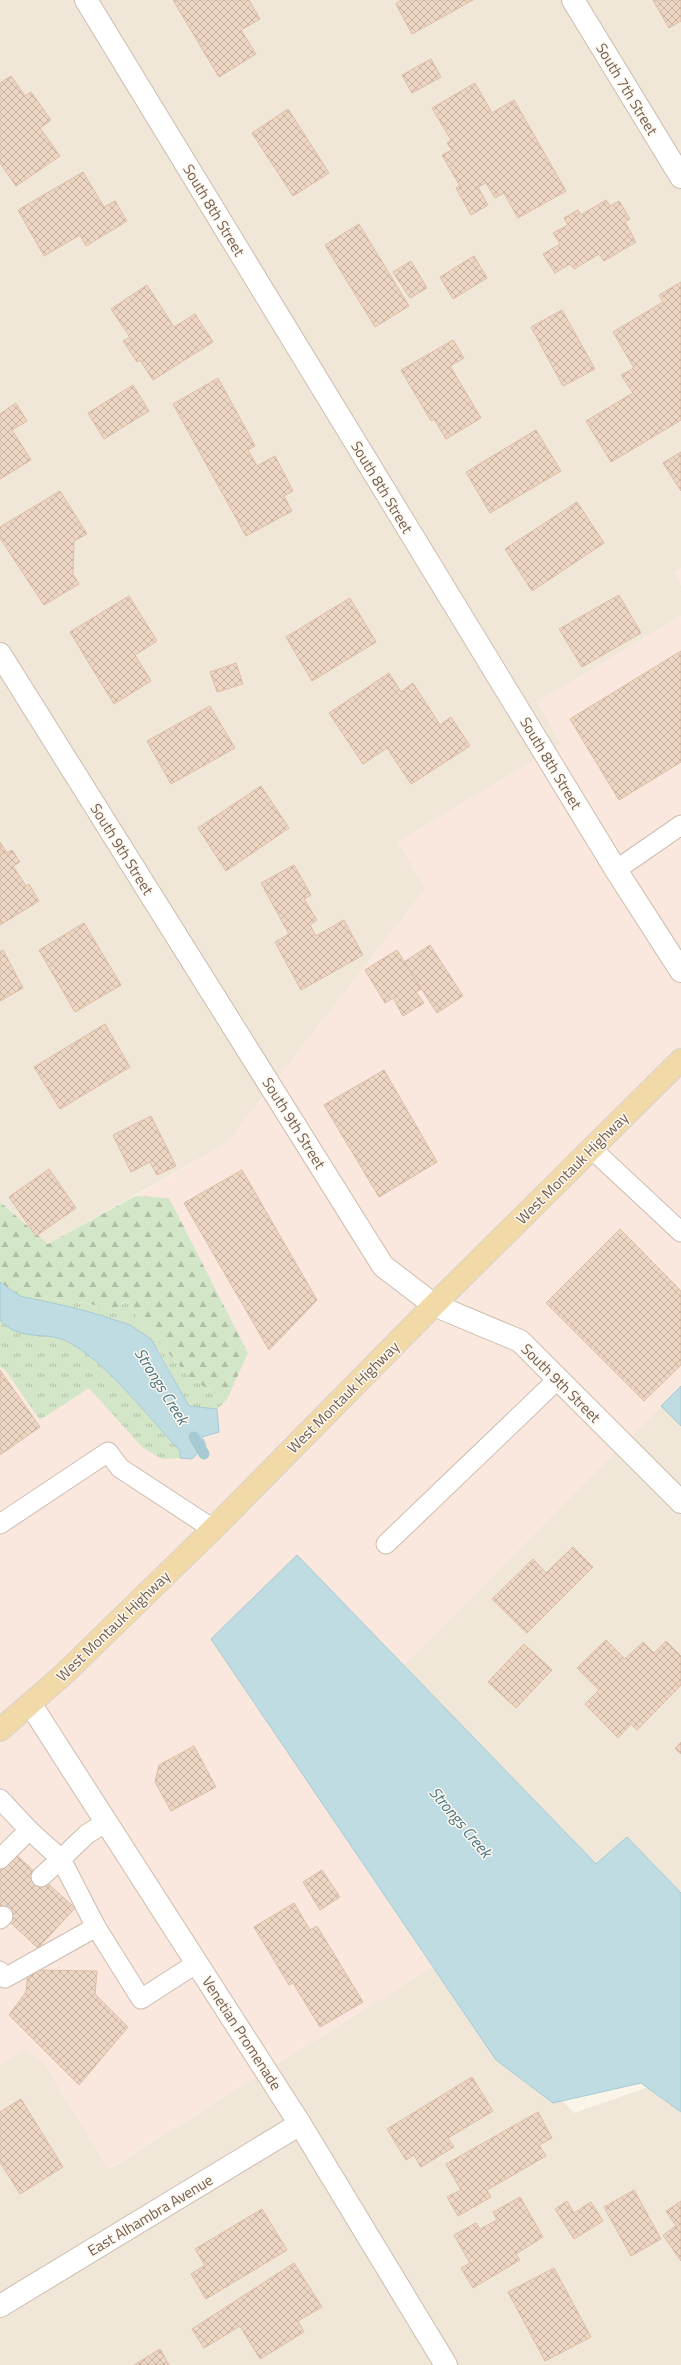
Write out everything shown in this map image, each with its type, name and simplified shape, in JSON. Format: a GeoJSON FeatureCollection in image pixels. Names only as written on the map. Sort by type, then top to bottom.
{"type":"FeatureCollection","features":[{"type":"Feature","properties":{"kind":"main road","name":"West Montauk Highway"},"geometry":{"type":"LineString","coordinates":[[0,1730],[31,1705],[213,1529],[434,1305],[681,1060]]}},
{"type":"Feature","properties":{"kind":"street","name":"South 8th Street"},"geometry":{"type":"LineString","coordinates":[[86,0],[616,870],[681,971]]}},
{"type":"Feature","properties":{"kind":"street","name":"South 7th Street"},"geometry":{"type":"LineString","coordinates":[[573,0],[681,177]]}},
{"type":"Feature","properties":{"kind":"street","name":"South 9th Street"},"geometry":{"type":"LineString","coordinates":[[0,654],[383,1266],[434,1305],[520,1341],[681,1502]]}},
{"type":"Feature","properties":{"kind":"street","name":"Venetian Promenade"},"geometry":{"type":"LineString","coordinates":[[31,1705],[300,2124],[446,2365]]}},
{"type":"Feature","properties":{"kind":"street","name":"East Alhambra Avenue"},"geometry":{"type":"LineString","coordinates":[[0,2306],[300,2124]]}},
{"type":"Feature","properties":{"kind":"lane"},"geometry":{"type":"LineString","coordinates":[[616,870],[681,825]]}},
{"type":"Feature","properties":{"kind":"lane"},"geometry":{"type":"LineString","coordinates":[[591,1148],[681,1232]]}},
{"type":"Feature","properties":{"kind":"lane"},"geometry":{"type":"LineString","coordinates":[[386,1544],[558,1379]]}},
{"type":"Feature","properties":{"kind":"lane"},"geometry":{"type":"LineString","coordinates":[[0,1524],[108,1452],[120,1468],[213,1529]]}},
{"type":"Feature","properties":{"kind":"lane"},"geometry":{"type":"LineString","coordinates":[[0,1799],[29,1830],[62,1860],[96,1927],[141,1999],[197,1963]]}},
{"type":"Feature","properties":{"kind":"lane"},"geometry":{"type":"LineString","coordinates":[[41,1877],[62,1860],[87,1834],[107,1822]]}},
{"type":"Feature","properties":{"kind":"lane"},"geometry":{"type":"LineString","coordinates":[[0,1859],[29,1830]]}},
{"type":"Feature","properties":{"kind":"lane"},"geometry":{"type":"LineString","coordinates":[[0,1970],[5,1978],[96,1927]]}},
{"type":"Feature","properties":{"kind":"shaded area"},"geometry":{"type":"Polygon","coordinates":[[[0,0],[681,0],[681,568],[674,572],[681,585],[681,616],[538,702],[561,744],[398,842],[426,888],[227,1143],[48,1244],[0,1202],[0,0]]]}},
{"type":"Feature","properties":{"kind":"shaded area"},"geometry":{"type":"Polygon","coordinates":[[[681,568],[681,585],[674,572],[681,568]]]}},
{"type":"Feature","properties":{"kind":"shaded area"},"geometry":{"type":"Polygon","coordinates":[[[681,616],[681,1386],[404,1665],[297,1556],[211,1639],[432,1967],[108,2169],[44,2063],[27,2049],[0,2064],[0,1315],[137,1317],[191,1379],[227,1400],[248,1353],[169,1199],[135,1196],[227,1143],[426,888],[398,842],[561,744],[538,702],[681,616]]]}},
{"type":"Feature","properties":{"kind":"shaded area"},"geometry":{"type":"Polygon","coordinates":[[[661,1406],[681,1426],[681,1893],[627,1837],[596,1864],[404,1665],[661,1406]]]}},
{"type":"Feature","properties":{"kind":"shaded area"},"geometry":{"type":"Polygon","coordinates":[[[432,1967],[574,2113],[663,2082],[681,2096],[681,2365],[0,2365],[0,2025],[44,2063],[109,2169],[432,1967]]]}},
{"type":"Feature","properties":{"kind":"green space"},"geometry":{"type":"Polygon","coordinates":[[[135,1196],[169,1198],[248,1353],[227,1400],[191,1379],[137,1317],[128,1299],[117,1308],[108,1308],[85,1303],[20,1296],[0,1282],[0,1202],[48,1244],[135,1196]]]}},
{"type":"Feature","properties":{"kind":"green space"},"geometry":{"type":"Polygon","coordinates":[[[20,1296],[85,1303],[108,1308],[123,1304],[128,1299],[137,1317],[191,1379],[227,1400],[217,1409],[189,1406],[158,1349],[71,1307],[20,1296]]]}},
{"type":"Feature","properties":{"kind":"green space"},"geometry":{"type":"Polygon","coordinates":[[[0,1320],[15,1331],[53,1337],[66,1341],[80,1349],[110,1375],[141,1407],[180,1451],[180,1458],[162,1459],[142,1447],[89,1388],[40,1420],[5,1370],[0,1367],[0,1320]]]}},
{"type":"Feature","properties":{"kind":"water"},"geometry":{"type":"Polygon","coordinates":[[[0,1282],[20,1296],[100,1315],[130,1325],[151,1339],[189,1406],[217,1409],[219,1432],[202,1437],[206,1445],[192,1459],[180,1458],[180,1451],[126,1390],[80,1349],[66,1341],[53,1337],[15,1331],[2,1322],[0,1320],[0,1282]]]}},
{"type":"Feature","properties":{"kind":"water"},"geometry":{"type":"Polygon","coordinates":[[[681,1386],[681,1426],[661,1406],[681,1386]]]}},
{"type":"Feature","properties":{"kind":"water"},"geometry":{"type":"Polygon","coordinates":[[[297,1555],[596,1864],[627,1837],[681,1893],[681,2112],[641,2083],[553,2103],[496,2060],[211,1639],[297,1555]]]}},
{"type":"Feature","properties":{"kind":"building"},"geometry":{"type":"Polygon","coordinates":[[[173,0],[249,0],[260,19],[241,30],[256,54],[219,77],[173,0]]]}},
{"type":"Feature","properties":{"kind":"building"},"geometry":{"type":"Polygon","coordinates":[[[401,0],[473,0],[412,34],[396,4],[401,0]]]}},
{"type":"Feature","properties":{"kind":"building"},"geometry":{"type":"Polygon","coordinates":[[[653,0],[681,0],[681,21],[669,28],[653,0]]]}},
{"type":"Feature","properties":{"kind":"building"},"geometry":{"type":"Polygon","coordinates":[[[431,59],[441,77],[412,93],[402,75],[431,59]]]}},
{"type":"Feature","properties":{"kind":"building"},"geometry":{"type":"Polygon","coordinates":[[[11,76],[25,96],[31,92],[51,120],[40,128],[60,156],[16,186],[0,163],[0,83],[11,76]]]}},
{"type":"Feature","properties":{"kind":"building"},"geometry":{"type":"Polygon","coordinates":[[[475,83],[492,113],[514,100],[566,191],[518,218],[504,193],[495,198],[486,183],[478,187],[488,205],[471,215],[456,188],[460,186],[442,155],[452,150],[447,143],[451,140],[432,108],[475,83]]]}},
{"type":"Feature","properties":{"kind":"building"},"geometry":{"type":"Polygon","coordinates":[[[288,109],[329,173],[293,196],[252,133],[288,109]]]}},
{"type":"Feature","properties":{"kind":"building"},"geometry":{"type":"Polygon","coordinates":[[[83,172],[104,207],[115,201],[127,221],[86,246],[80,235],[44,256],[18,210],[83,172]]]}},
{"type":"Feature","properties":{"kind":"building"},"geometry":{"type":"Polygon","coordinates":[[[606,200],[610,206],[619,201],[630,219],[625,222],[636,242],[604,261],[599,254],[574,269],[570,264],[555,273],[543,254],[560,244],[553,233],[568,225],[564,218],[578,210],[581,215],[606,200]]]}},
{"type":"Feature","properties":{"kind":"building"},"geometry":{"type":"Polygon","coordinates":[[[359,224],[409,306],[375,327],[325,245],[359,224]]]}},
{"type":"Feature","properties":{"kind":"building"},"geometry":{"type":"Polygon","coordinates":[[[474,256],[487,278],[453,299],[440,277],[474,256]]]}},
{"type":"Feature","properties":{"kind":"building"},"geometry":{"type":"Polygon","coordinates":[[[411,261],[427,288],[410,298],[393,272],[411,261]]]}},
{"type":"Feature","properties":{"kind":"building"},"geometry":{"type":"Polygon","coordinates":[[[681,282],[681,420],[611,462],[586,421],[633,393],[621,375],[634,368],[613,332],[663,302],[659,295],[681,282]]]}},
{"type":"Feature","properties":{"kind":"building"},"geometry":{"type":"Polygon","coordinates":[[[147,285],[174,327],[195,314],[213,342],[153,380],[140,360],[137,362],[123,341],[130,337],[111,309],[147,285]]]}},
{"type":"Feature","properties":{"kind":"building"},"geometry":{"type":"Polygon","coordinates":[[[562,310],[595,369],[563,386],[531,327],[562,310]]]}},
{"type":"Feature","properties":{"kind":"building"},"geometry":{"type":"Polygon","coordinates":[[[453,340],[464,358],[450,366],[481,418],[446,439],[434,419],[431,421],[401,370],[453,340]]]}},
{"type":"Feature","properties":{"kind":"building"},"geometry":{"type":"Polygon","coordinates":[[[218,378],[255,446],[248,450],[257,466],[275,456],[293,491],[284,496],[292,511],[246,536],[173,404],[218,378]]]}},
{"type":"Feature","properties":{"kind":"building"},"geometry":{"type":"Polygon","coordinates":[[[133,385],[149,411],[104,439],[88,413],[133,385]]]}},
{"type":"Feature","properties":{"kind":"building"},"geometry":{"type":"Polygon","coordinates":[[[16,403],[27,421],[12,430],[31,460],[0,479],[0,414],[16,403]]]}},
{"type":"Feature","properties":{"kind":"building"},"geometry":{"type":"Polygon","coordinates":[[[536,430],[561,471],[490,513],[466,472],[536,430]]]}},
{"type":"Feature","properties":{"kind":"building"},"geometry":{"type":"Polygon","coordinates":[[[681,452],[681,491],[663,463],[681,452]]]}},
{"type":"Feature","properties":{"kind":"building"},"geometry":{"type":"Polygon","coordinates":[[[60,491],[87,534],[74,541],[73,574],[79,584],[44,605],[0,538],[0,527],[60,491]]]}},
{"type":"Feature","properties":{"kind":"building"},"geometry":{"type":"Polygon","coordinates":[[[577,502],[604,543],[532,591],[505,549],[577,502]]]}},
{"type":"Feature","properties":{"kind":"building"},"geometry":{"type":"Polygon","coordinates":[[[619,595],[641,633],[582,667],[559,629],[619,595]]]}},
{"type":"Feature","properties":{"kind":"building"},"geometry":{"type":"Polygon","coordinates":[[[129,596],[157,641],[135,655],[151,681],[114,704],[70,632],[129,596]]]}},
{"type":"Feature","properties":{"kind":"building"},"geometry":{"type":"Polygon","coordinates":[[[350,598],[376,642],[312,681],[286,637],[350,598]]]}},
{"type":"Feature","properties":{"kind":"building"},"geometry":{"type":"Polygon","coordinates":[[[681,651],[681,762],[619,800],[570,719],[681,651]]]}},
{"type":"Feature","properties":{"kind":"building"},"geometry":{"type":"Polygon","coordinates":[[[236,663],[243,684],[217,692],[210,672],[236,663]]]}},
{"type":"Feature","properties":{"kind":"building"},"geometry":{"type":"Polygon","coordinates":[[[389,673],[401,692],[413,683],[440,725],[451,717],[470,746],[411,784],[387,748],[363,764],[329,713],[389,673]]]}},
{"type":"Feature","properties":{"kind":"building"},"geometry":{"type":"Polygon","coordinates":[[[210,706],[235,748],[171,784],[147,741],[210,706]]]}},
{"type":"Feature","properties":{"kind":"building"},"geometry":{"type":"Polygon","coordinates":[[[261,786],[289,828],[226,871],[198,828],[261,786]]]}},
{"type":"Feature","properties":{"kind":"building"},"geometry":{"type":"Polygon","coordinates":[[[0,842],[7,853],[12,850],[20,862],[13,866],[26,886],[29,884],[39,901],[0,925],[0,842]]]}},
{"type":"Feature","properties":{"kind":"building"},"geometry":{"type":"Polygon","coordinates":[[[294,865],[311,895],[304,899],[317,920],[310,925],[316,936],[344,920],[363,955],[301,990],[275,942],[289,934],[261,883],[294,865]]]}},
{"type":"Feature","properties":{"kind":"building"},"geometry":{"type":"Polygon","coordinates":[[[84,923],[121,985],[75,1012],[39,950],[84,923]]]}},
{"type":"Feature","properties":{"kind":"building"},"geometry":{"type":"Polygon","coordinates":[[[430,945],[463,996],[437,1013],[404,962],[430,945]]]}},
{"type":"Feature","properties":{"kind":"building"},"geometry":{"type":"Polygon","coordinates":[[[3,950],[23,988],[0,1001],[0,952],[3,950]]]}},
{"type":"Feature","properties":{"kind":"building"},"geometry":{"type":"Polygon","coordinates":[[[397,950],[421,989],[416,992],[424,1003],[403,1016],[393,998],[385,1003],[365,970],[397,950]]]}},
{"type":"Feature","properties":{"kind":"building"},"geometry":{"type":"Polygon","coordinates":[[[105,1024],[130,1067],[60,1109],[34,1067],[105,1024]]]}},
{"type":"Feature","properties":{"kind":"building"},"geometry":{"type":"Polygon","coordinates":[[[384,1070],[437,1162],[379,1197],[324,1105],[384,1070]]]}},
{"type":"Feature","properties":{"kind":"building"},"geometry":{"type":"Polygon","coordinates":[[[151,1116],[176,1166],[157,1175],[150,1162],[131,1172],[113,1135],[151,1116]]]}},
{"type":"Feature","properties":{"kind":"building"},"geometry":{"type":"Polygon","coordinates":[[[49,1169],[76,1208],[36,1236],[9,1197],[49,1169]]]}},
{"type":"Feature","properties":{"kind":"building"},"geometry":{"type":"Polygon","coordinates":[[[242,1170],[317,1300],[269,1350],[184,1203],[242,1170]]]}},
{"type":"Feature","properties":{"kind":"building"},"geometry":{"type":"Polygon","coordinates":[[[620,1229],[681,1291],[681,1365],[644,1401],[546,1303],[620,1229]]]}},
{"type":"Feature","properties":{"kind":"building"},"geometry":{"type":"Polygon","coordinates":[[[0,1370],[40,1427],[0,1455],[0,1370]]]}},
{"type":"Feature","properties":{"kind":"building"},"geometry":{"type":"Polygon","coordinates":[[[573,1547],[593,1567],[527,1633],[492,1599],[533,1559],[546,1573],[573,1547]]]}},
{"type":"Feature","properties":{"kind":"building"},"geometry":{"type":"Polygon","coordinates":[[[606,1640],[625,1659],[643,1642],[654,1653],[666,1641],[681,1656],[681,1685],[637,1730],[631,1724],[618,1738],[585,1704],[599,1690],[577,1668],[606,1640]]]}},
{"type":"Feature","properties":{"kind":"building"},"geometry":{"type":"Polygon","coordinates":[[[524,1644],[552,1670],[516,1708],[488,1682],[524,1644]]]}},
{"type":"Feature","properties":{"kind":"building"},"geometry":{"type":"Polygon","coordinates":[[[681,1742],[681,1754],[675,1749],[681,1742]]]}},
{"type":"Feature","properties":{"kind":"building"},"geometry":{"type":"Polygon","coordinates":[[[194,1746],[216,1787],[171,1811],[155,1782],[159,1765],[194,1746]]]}},
{"type":"Feature","properties":{"kind":"building"},"geometry":{"type":"Polygon","coordinates":[[[14,1853],[75,1908],[38,1948],[0,1913],[0,1868],[14,1853]]]}},
{"type":"Feature","properties":{"kind":"building"},"geometry":{"type":"Polygon","coordinates":[[[322,1870],[340,1897],[320,1910],[303,1882],[322,1870]]]}},
{"type":"Feature","properties":{"kind":"building"},"geometry":{"type":"Polygon","coordinates":[[[294,1903],[310,1930],[317,1926],[363,2002],[320,2027],[293,1983],[289,1985],[254,1927],[294,1903]]]}},
{"type":"Feature","properties":{"kind":"building"},"geometry":{"type":"Polygon","coordinates":[[[28,1970],[97,1971],[95,1994],[128,2027],[79,2085],[9,2015],[26,1992],[28,1970]]]}},
{"type":"Feature","properties":{"kind":"building"},"geometry":{"type":"Polygon","coordinates":[[[472,2077],[493,2111],[448,2138],[454,2147],[421,2167],[414,2155],[406,2160],[387,2129],[472,2077]]]}},
{"type":"Feature","properties":{"kind":"building"},"geometry":{"type":"Polygon","coordinates":[[[21,2099],[63,2167],[20,2194],[0,2162],[0,2112],[21,2099]]]}},
{"type":"Feature","properties":{"kind":"building"},"geometry":{"type":"Polygon","coordinates":[[[538,2112],[552,2138],[539,2145],[546,2156],[487,2190],[491,2197],[458,2216],[447,2197],[461,2190],[446,2164],[538,2112]]]}},
{"type":"Feature","properties":{"kind":"building"},"geometry":{"type":"Polygon","coordinates":[[[634,2190],[661,2239],[631,2256],[604,2207],[634,2190]]]}},
{"type":"Feature","properties":{"kind":"building"},"geometry":{"type":"Polygon","coordinates":[[[520,2197],[543,2237],[516,2254],[520,2260],[473,2288],[461,2268],[470,2263],[454,2235],[476,2223],[480,2229],[497,2220],[493,2212],[520,2197]]]}},
{"type":"Feature","properties":{"kind":"building"},"geometry":{"type":"Polygon","coordinates":[[[567,2201],[574,2213],[591,2202],[603,2221],[574,2239],[555,2209],[567,2201]]]}},
{"type":"Feature","properties":{"kind":"building"},"geometry":{"type":"Polygon","coordinates":[[[681,2201],[681,2261],[663,2235],[676,2226],[666,2211],[681,2201]]]}},
{"type":"Feature","properties":{"kind":"building"},"geometry":{"type":"Polygon","coordinates":[[[262,2209],[287,2250],[206,2299],[191,2274],[205,2265],[195,2249],[262,2209]]]}},
{"type":"Feature","properties":{"kind":"building"},"geometry":{"type":"Polygon","coordinates":[[[294,2263],[322,2307],[298,2321],[304,2332],[260,2359],[240,2326],[204,2348],[192,2329],[294,2263]]]}},
{"type":"Feature","properties":{"kind":"building"},"geometry":{"type":"Polygon","coordinates":[[[554,2268],[591,2337],[545,2361],[508,2292],[554,2268]]]}},
{"type":"Feature","properties":{"kind":"building"},"geometry":{"type":"Polygon","coordinates":[[[160,2349],[169,2365],[134,2365],[160,2349]]]}},
{"type":"Feature","properties":{"kind":"waterway","name":"Strongs Creek"},"geometry":{"type":"LineString","coordinates":[[194,1437],[204,1454]]}}]}
